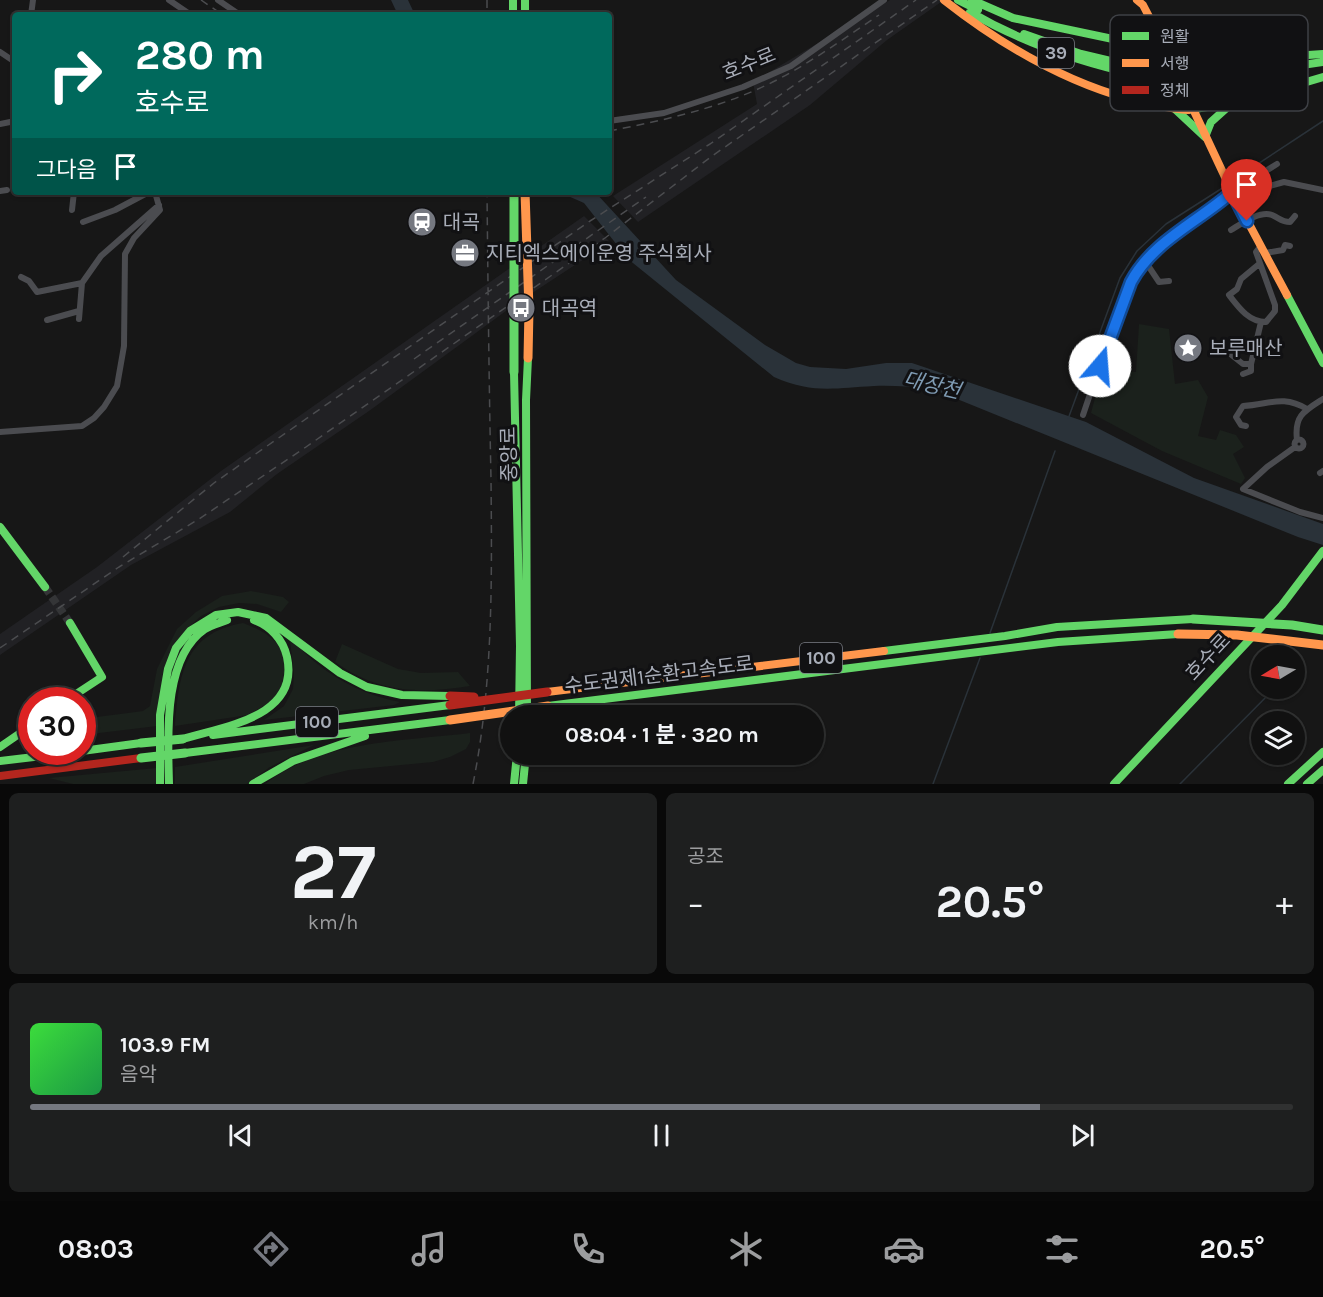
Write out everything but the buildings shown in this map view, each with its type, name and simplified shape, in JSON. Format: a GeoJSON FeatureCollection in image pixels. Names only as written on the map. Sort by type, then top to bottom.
{"type":"FeatureCollection","features":[{"type":"Feature","properties":{"kind":"main road"},"geometry":{"type":"LineString","coordinates":[[944,0],[979,14],[1013,18],[1110,39]]}},
{"type":"Feature","properties":{"kind":"main road","name":"39"},"geometry":{"type":"LineString","coordinates":[[950,0],[979,14]]}},
{"type":"Feature","properties":{"kind":"main road","name":"39"},"geometry":{"type":"LineString","coordinates":[[958,0],[1013,36],[1071,59],[1110,66]]}},
{"type":"Feature","properties":{"kind":"main road"},"geometry":{"type":"LineString","coordinates":[[972,0],[979,14],[1034,62],[1074,82],[1110,93]]}},
{"type":"Feature","properties":{"kind":"main road"},"geometry":{"type":"LineString","coordinates":[[1308,55],[1323,54]]}},
{"type":"Feature","properties":{"kind":"main road","name":"39"},"geometry":{"type":"LineString","coordinates":[[1308,64],[1323,62]]}},
{"type":"Feature","properties":{"kind":"main road","name":"39"},"geometry":{"type":"LineString","coordinates":[[1308,70],[1323,67]]}},
{"type":"Feature","properties":{"kind":"main road"},"geometry":{"type":"LineString","coordinates":[[1308,81],[1323,77]]}},
{"type":"Feature","properties":{"kind":"main road"},"geometry":{"type":"LineString","coordinates":[[1177,111],[1205,137]]}},
{"type":"Feature","properties":{"kind":"main road"},"geometry":{"type":"LineString","coordinates":[[1192,111],[1233,195],[1323,363]]}},
{"type":"Feature","properties":{"kind":"main road"},"geometry":{"type":"LineString","coordinates":[[1205,137],[1211,122],[1221,111]]}},
{"type":"Feature","properties":{"kind":"main road","name":"중앙로"},"geometry":{"type":"LineString","coordinates":[[514,195],[519,705]]}},
{"type":"Feature","properties":{"kind":"main road","name":"중앙로"},"geometry":{"type":"LineString","coordinates":[[525,195],[529,309],[526,400],[527,705]]}},
{"type":"Feature","properties":{"kind":"main road"},"geometry":{"type":"LineString","coordinates":[[0,527],[45,587]]}},
{"type":"Feature","properties":{"kind":"main road","name":"호수로"},"geometry":{"type":"LineString","coordinates":[[1114,784],[1282,605],[1302,582],[1323,551]]}},
{"type":"Feature","properties":{"kind":"main road"},"geometry":{"type":"LineString","coordinates":[[160,784],[160,712],[167,672],[179,643],[187,633],[198,623],[215,615],[231,611],[252,613],[268,619],[357,682],[411,697],[450,701]]}},
{"type":"Feature","properties":{"kind":"main road","name":"수도권제1순환고속도로"},"geometry":{"type":"LineString","coordinates":[[96,749],[450,701],[498,699],[1079,625],[1193,618],[1292,625],[1323,630]]}},
{"type":"Feature","properties":{"kind":"main road"},"geometry":{"type":"LineString","coordinates":[[169,784],[169,709],[177,673],[190,646],[207,628],[229,619],[252,620],[270,629],[286,649],[289,661],[287,685],[277,704],[256,716],[183,738]]}},
{"type":"Feature","properties":{"kind":"main road"},"geometry":{"type":"LineString","coordinates":[[70,623],[102,676],[86,687]]}},
{"type":"Feature","properties":{"kind":"main road","name":"수도권제1순환고속도로"},"geometry":{"type":"LineString","coordinates":[[2,776],[1113,637],[1178,634],[1237,635],[1323,645]]}},
{"type":"Feature","properties":{"kind":"main road"},"geometry":{"type":"LineString","coordinates":[[254,784],[311,753],[395,727]]}},
{"type":"Feature","properties":{"kind":"main road"},"geometry":{"type":"LineString","coordinates":[[0,747],[18,735]]}},
{"type":"Feature","properties":{"kind":"main road"},"geometry":{"type":"LineString","coordinates":[[1312,762],[1323,745]]}},
{"type":"Feature","properties":{"kind":"main road"},"geometry":{"type":"LineString","coordinates":[[1287,784],[1323,752]]}},
{"type":"Feature","properties":{"kind":"main road"},"geometry":{"type":"LineString","coordinates":[[0,761],[18,759]]}},
{"type":"Feature","properties":{"kind":"main road"},"geometry":{"type":"LineString","coordinates":[[514,784],[516,765]]}},
{"type":"Feature","properties":{"kind":"main road"},"geometry":{"type":"LineString","coordinates":[[523,784],[525,765]]}},
{"type":"Feature","properties":{"kind":"main road"},"geometry":{"type":"LineString","coordinates":[[1307,784],[1323,770]]}},
{"type":"Feature","properties":{"kind":"street"},"geometry":{"type":"LineString","coordinates":[[169,0],[187,12]]}},
{"type":"Feature","properties":{"kind":"street"},"geometry":{"type":"LineString","coordinates":[[218,0],[236,12]]}},
{"type":"Feature","properties":{"kind":"street","name":"호수로"},"geometry":{"type":"LineString","coordinates":[[612,121],[664,113],[743,87],[771,75],[790,66],[884,0]]}},
{"type":"Feature","properties":{"kind":"street"},"geometry":{"type":"LineString","coordinates":[[1083,415],[1131,282],[1138,269],[1162,245],[1277,164]]}},
{"type":"Feature","properties":{"kind":"street"},"geometry":{"type":"LineString","coordinates":[[1233,195],[1284,182],[1323,190]]}},
{"type":"Feature","properties":{"kind":"street"},"geometry":{"type":"LineString","coordinates":[[72,210],[74,195]]}},
{"type":"Feature","properties":{"kind":"street"},"geometry":{"type":"LineString","coordinates":[[83,222],[115,210],[143,195]]}},
{"type":"Feature","properties":{"kind":"street"},"geometry":{"type":"LineString","coordinates":[[0,432],[82,426],[104,407],[117,386],[123,354],[125,254],[134,238],[160,210],[156,195]]}},
{"type":"Feature","properties":{"kind":"street"},"geometry":{"type":"LineString","coordinates":[[79,319],[82,283],[101,256],[159,205]]}},
{"type":"Feature","properties":{"kind":"street"},"geometry":{"type":"LineString","coordinates":[[1231,230],[1264,214],[1270,214],[1284,222],[1290,222],[1295,216]]}},
{"type":"Feature","properties":{"kind":"street"},"geometry":{"type":"LineString","coordinates":[[1229,295],[1240,310],[1257,322],[1266,322],[1275,311],[1275,305],[1256,252],[1282,250],[1285,246],[1290,246]]}},
{"type":"Feature","properties":{"kind":"street"},"geometry":{"type":"LineString","coordinates":[[1145,261],[1159,282],[1169,280]]}},
{"type":"Feature","properties":{"kind":"street"},"geometry":{"type":"LineString","coordinates":[[1221,299],[1237,288],[1241,279],[1259,264]]}},
{"type":"Feature","properties":{"kind":"street"},"geometry":{"type":"LineString","coordinates":[[21,277],[29,281],[37,292],[82,283]]}},
{"type":"Feature","properties":{"kind":"street"},"geometry":{"type":"LineString","coordinates":[[47,320],[80,311]]}},
{"type":"Feature","properties":{"kind":"street"},"geometry":{"type":"LineString","coordinates":[[1243,374],[1251,371],[1262,322]]}},
{"type":"Feature","properties":{"kind":"street"},"geometry":{"type":"LineString","coordinates":[[1229,353],[1243,364],[1251,364]]}},
{"type":"Feature","properties":{"kind":"street"},"geometry":{"type":"LineString","coordinates":[[1323,399],[1307,410],[1295,426],[1296,443],[1243,489],[1300,513],[1323,519]]}},
{"type":"Feature","properties":{"kind":"street"},"geometry":{"type":"LineString","coordinates":[[1246,426],[1241,425],[1236,417],[1243,406],[1251,406],[1259,402],[1295,402],[1307,410]]}},
{"type":"Feature","properties":{"kind":"shaded area"},"geometry":{"type":"Polygon","coordinates":[[[890,0],[944,0],[887,40],[810,105],[638,222],[613,196],[757,104],[753,82],[890,0]]]}},
{"type":"Feature","properties":{"kind":"shaded area"},"geometry":{"type":"Polygon","coordinates":[[[584,216],[610,242],[514,305],[369,411],[277,474],[230,512],[131,565],[0,655],[0,634],[97,567],[221,471],[584,216]]]}},
{"type":"Feature","properties":{"kind":"shaded area"},"geometry":{"type":"Polygon","coordinates":[[[1139,324],[1169,329],[1175,384],[1198,380],[1208,397],[1198,436],[1216,440],[1220,430],[1236,435],[1244,447],[1233,454],[1245,478],[1241,484],[1162,451],[1091,413],[1096,394],[1105,396],[1119,370],[1136,372],[1139,324]]]}},
{"type":"Feature","properties":{"kind":"shaded area"},"geometry":{"type":"Polygon","coordinates":[[[251,591],[283,597],[289,602],[281,612],[257,604],[239,603],[219,607],[201,616],[188,628],[157,726],[96,733],[96,717],[143,711],[150,706],[157,669],[177,629],[196,612],[222,596],[251,591]]]}},
{"type":"Feature","properties":{"kind":"shaded area"},"geometry":{"type":"Polygon","coordinates":[[[243,623],[268,635],[281,650],[284,671],[278,698],[248,715],[175,726],[179,690],[188,659],[208,636],[223,628],[243,623]]]}},
{"type":"Feature","properties":{"kind":"shaded area"},"geometry":{"type":"Polygon","coordinates":[[[280,630],[334,676],[366,692],[400,702],[394,705],[264,720],[284,706],[293,689],[294,673],[290,641],[280,630]]]}},
{"type":"Feature","properties":{"kind":"shaded area"},"geometry":{"type":"Polygon","coordinates":[[[342,644],[398,669],[421,673],[458,672],[470,686],[417,690],[400,689],[367,680],[335,662],[342,644]]]}},
{"type":"Feature","properties":{"kind":"shaded area"},"geometry":{"type":"Polygon","coordinates":[[[470,733],[470,742],[466,749],[433,762],[349,770],[304,784],[265,784],[287,770],[336,751],[390,741],[470,733]]]}},
{"type":"Feature","properties":{"kind":"shaded area"},"geometry":{"type":"Polygon","coordinates":[[[314,745],[270,767],[247,784],[175,784],[175,767],[314,745]]]}},
{"type":"Feature","properties":{"kind":"shaded area"},"geometry":{"type":"Polygon","coordinates":[[[157,768],[157,784],[73,784],[49,778],[157,768]]]}},
{"type":"Feature","properties":{"kind":"water"},"geometry":{"type":"Polygon","coordinates":[[[391,0],[408,0],[414,12],[397,12],[391,0]]]}},
{"type":"Feature","properties":{"kind":"water","name":"대장천"},"geometry":{"type":"Polygon","coordinates":[[[566,195],[598,195],[676,280],[765,345],[796,363],[810,367],[846,369],[886,363],[912,363],[1086,422],[1194,478],[1323,524],[1323,545],[1298,537],[930,388],[874,386],[812,388],[774,377],[628,259],[584,203],[566,195]]]}},
{"type":"Feature","properties":{"kind":"waterway"},"geometry":{"type":"LineString","coordinates":[[1232,181],[1323,121]]}},
{"type":"Feature","properties":{"kind":"waterway"},"geometry":{"type":"LineString","coordinates":[[1068,419],[1120,278],[1137,251],[1166,224],[1224,187]]}},
{"type":"Feature","properties":{"kind":"waterway"},"geometry":{"type":"LineString","coordinates":[[990,633],[1055,451]]}},
{"type":"Feature","properties":{"kind":"waterway"},"geometry":{"type":"LineString","coordinates":[[933,784],[980,658]]}},
{"type":"Feature","properties":{"kind":"waterway"},"geometry":{"type":"LineString","coordinates":[[1180,784],[1264,699]]}},
{"type":"Feature","properties":{"kind":"tunnel"},"geometry":{"type":"LineString","coordinates":[[45,587],[70,623]]}},
{"type":"Feature","properties":{"kind":"railway"},"geometry":{"type":"LineString","coordinates":[[201,0],[219,12]]}},
{"type":"Feature","properties":{"kind":"railway"},"geometry":{"type":"LineString","coordinates":[[487,0],[487,12]]}},
{"type":"Feature","properties":{"kind":"railway"},"geometry":{"type":"LineString","coordinates":[[123,557],[214,483],[590,221],[710,144],[916,0]]}},
{"type":"Feature","properties":{"kind":"railway"},"geometry":{"type":"LineString","coordinates":[[0,648],[119,567],[199,519],[306,447],[605,238],[712,156],[937,0]]}},
{"type":"Feature","properties":{"kind":"railway"},"geometry":{"type":"LineString","coordinates":[[612,130],[704,109],[758,89],[805,64],[879,15]]}},
{"type":"Feature","properties":{"kind":"railway"},"geometry":{"type":"LineString","coordinates":[[473,784],[480,746],[488,670],[491,594],[487,195]]}},
{"type":"Feature","properties":{"kind":"railway"},"geometry":{"type":"LineString","coordinates":[[414,359],[646,197]]}},
{"type":"Feature","properties":{"kind":"traffic: fast"},"geometry":{"type":"LineString","coordinates":[[513,0],[513,12]]}},
{"type":"Feature","properties":{"kind":"traffic: fast"},"geometry":{"type":"LineString","coordinates":[[525,0],[525,12]]}},
{"type":"Feature","properties":{"kind":"traffic: fast"},"geometry":{"type":"LineString","coordinates":[[958,0],[978,10]]}},
{"type":"Feature","properties":{"kind":"traffic: fast"},"geometry":{"type":"LineString","coordinates":[[972,0],[1013,18],[1110,38]]}},
{"type":"Feature","properties":{"kind":"traffic: fast"},"geometry":{"type":"LineString","coordinates":[[970,12],[1031,42],[1110,68]]}},
{"type":"Feature","properties":{"kind":"traffic: fast"},"geometry":{"type":"LineString","coordinates":[[1024,34],[1081,54],[1110,61]]}},
{"type":"Feature","properties":{"kind":"traffic: fast"},"geometry":{"type":"LineString","coordinates":[[1308,55],[1323,54]]}},
{"type":"Feature","properties":{"kind":"traffic: fast"},"geometry":{"type":"LineString","coordinates":[[1308,64],[1323,62]]}},
{"type":"Feature","properties":{"kind":"traffic: fast"},"geometry":{"type":"LineString","coordinates":[[1308,81],[1323,77]]}},
{"type":"Feature","properties":{"kind":"traffic: fast"},"geometry":{"type":"LineString","coordinates":[[1177,111],[1205,137],[1211,122],[1223,111]]}},
{"type":"Feature","properties":{"kind":"traffic: fast"},"geometry":{"type":"LineString","coordinates":[[514,195],[514,372]]}},
{"type":"Feature","properties":{"kind":"traffic: fast"},"geometry":{"type":"LineString","coordinates":[[1287,295],[1323,363]]}},
{"type":"Feature","properties":{"kind":"traffic: fast"},"geometry":{"type":"LineString","coordinates":[[527,705],[526,400],[528,358]]}},
{"type":"Feature","properties":{"kind":"traffic: fast"},"geometry":{"type":"LineString","coordinates":[[514,372],[519,705]]}},
{"type":"Feature","properties":{"kind":"traffic: fast"},"geometry":{"type":"LineString","coordinates":[[0,527],[45,587]]}},
{"type":"Feature","properties":{"kind":"traffic: fast"},"geometry":{"type":"LineString","coordinates":[[1114,784],[1282,605],[1323,551]]}},
{"type":"Feature","properties":{"kind":"traffic: fast"},"geometry":{"type":"LineString","coordinates":[[160,784],[160,715],[168,669],[176,648],[190,631],[216,615],[238,612],[266,618],[340,673],[367,687],[402,695],[450,696]]}},
{"type":"Feature","properties":{"kind":"traffic: fast"},"geometry":{"type":"LineString","coordinates":[[884,651],[1057,627],[1193,619]]}},
{"type":"Feature","properties":{"kind":"traffic: fast"},"geometry":{"type":"LineString","coordinates":[[1193,619],[1292,625],[1323,630]]}},
{"type":"Feature","properties":{"kind":"traffic: fast"},"geometry":{"type":"LineString","coordinates":[[169,784],[170,700],[181,659],[191,642],[205,629],[227,620]]}},
{"type":"Feature","properties":{"kind":"traffic: fast"},"geometry":{"type":"LineString","coordinates":[[183,739],[256,716],[271,706],[282,693],[288,677],[285,650],[275,634],[254,620]]}},
{"type":"Feature","properties":{"kind":"traffic: fast"},"geometry":{"type":"LineString","coordinates":[[70,623],[102,677],[87,687]]}},
{"type":"Feature","properties":{"kind":"traffic: fast"},"geometry":{"type":"LineString","coordinates":[[556,705],[1058,642],[1178,634]]}},
{"type":"Feature","properties":{"kind":"traffic: fast"},"geometry":{"type":"LineString","coordinates":[[213,735],[450,705]]}},
{"type":"Feature","properties":{"kind":"traffic: fast"},"geometry":{"type":"LineString","coordinates":[[185,753],[450,720]]}},
{"type":"Feature","properties":{"kind":"traffic: fast"},"geometry":{"type":"LineString","coordinates":[[0,747],[18,735]]}},
{"type":"Feature","properties":{"kind":"traffic: fast"},"geometry":{"type":"LineString","coordinates":[[253,784],[293,761],[365,736]]}},
{"type":"Feature","properties":{"kind":"traffic: fast"},"geometry":{"type":"LineString","coordinates":[[141,743],[183,739]]}},
{"type":"Feature","properties":{"kind":"traffic: fast"},"geometry":{"type":"LineString","coordinates":[[96,749],[141,743]]}},
{"type":"Feature","properties":{"kind":"traffic: fast"},"geometry":{"type":"LineString","coordinates":[[1288,784],[1323,752]]}},
{"type":"Feature","properties":{"kind":"traffic: fast"},"geometry":{"type":"LineString","coordinates":[[141,758],[185,753]]}},
{"type":"Feature","properties":{"kind":"traffic: fast"},"geometry":{"type":"LineString","coordinates":[[0,761],[18,759]]}},
{"type":"Feature","properties":{"kind":"traffic: fast"},"geometry":{"type":"LineString","coordinates":[[514,784],[516,765]]}},
{"type":"Feature","properties":{"kind":"traffic: fast"},"geometry":{"type":"LineString","coordinates":[[523,784],[525,765]]}},
{"type":"Feature","properties":{"kind":"traffic: fast"},"geometry":{"type":"LineString","coordinates":[[1307,784],[1323,770]]}},
{"type":"Feature","properties":{"kind":"traffic: slow"},"geometry":{"type":"LineString","coordinates":[[944,0],[1009,46],[1032,59],[1079,82],[1110,93]]}},
{"type":"Feature","properties":{"kind":"traffic: slow"},"geometry":{"type":"LineString","coordinates":[[1137,0],[1143,5],[1148,15]]}},
{"type":"Feature","properties":{"kind":"traffic: slow"},"geometry":{"type":"LineString","coordinates":[[1194,111],[1232,192],[1287,295]]}},
{"type":"Feature","properties":{"kind":"traffic: slow"},"geometry":{"type":"LineString","coordinates":[[525,195],[529,309],[528,358]]}},
{"type":"Feature","properties":{"kind":"traffic: slow"},"geometry":{"type":"LineString","coordinates":[[1178,634],[1237,635],[1323,645]]}},
{"type":"Feature","properties":{"kind":"traffic: slow"},"geometry":{"type":"LineString","coordinates":[[547,692],[884,651]]}},
{"type":"Feature","properties":{"kind":"traffic: slow"},"geometry":{"type":"LineString","coordinates":[[450,720],[500,713]]}},
{"type":"Feature","properties":{"kind":"traffic: jam"},"geometry":{"type":"LineString","coordinates":[[450,705],[547,692]]}},
{"type":"Feature","properties":{"kind":"traffic: jam"},"geometry":{"type":"LineString","coordinates":[[450,696],[474,697]]}},
{"type":"Feature","properties":{"kind":"traffic: jam"},"geometry":{"type":"LineString","coordinates":[[0,776],[141,758]]}},
{"type":"Feature","properties":{"kind":"place","name":"대곡"},"geometry":{"type":"Point","coordinates":[422,222]}},
{"type":"Feature","properties":{"kind":"place","name":"지티엑스에이운영 주식회사"},"geometry":{"type":"Point","coordinates":[465,253]}},
{"type":"Feature","properties":{"kind":"place","name":"대곡역"},"geometry":{"type":"Point","coordinates":[521,308]}},
{"type":"Feature","properties":{"kind":"place","name":"보루매산"},"geometry":{"type":"Point","coordinates":[1188,348]}},
{"type":"Feature","properties":{"kind":"route"},"geometry":{"type":"LineString","coordinates":[[1100,366],[1131,282],[1138,269],[1153,252],[1232,192],[1247,221]]}}]}
